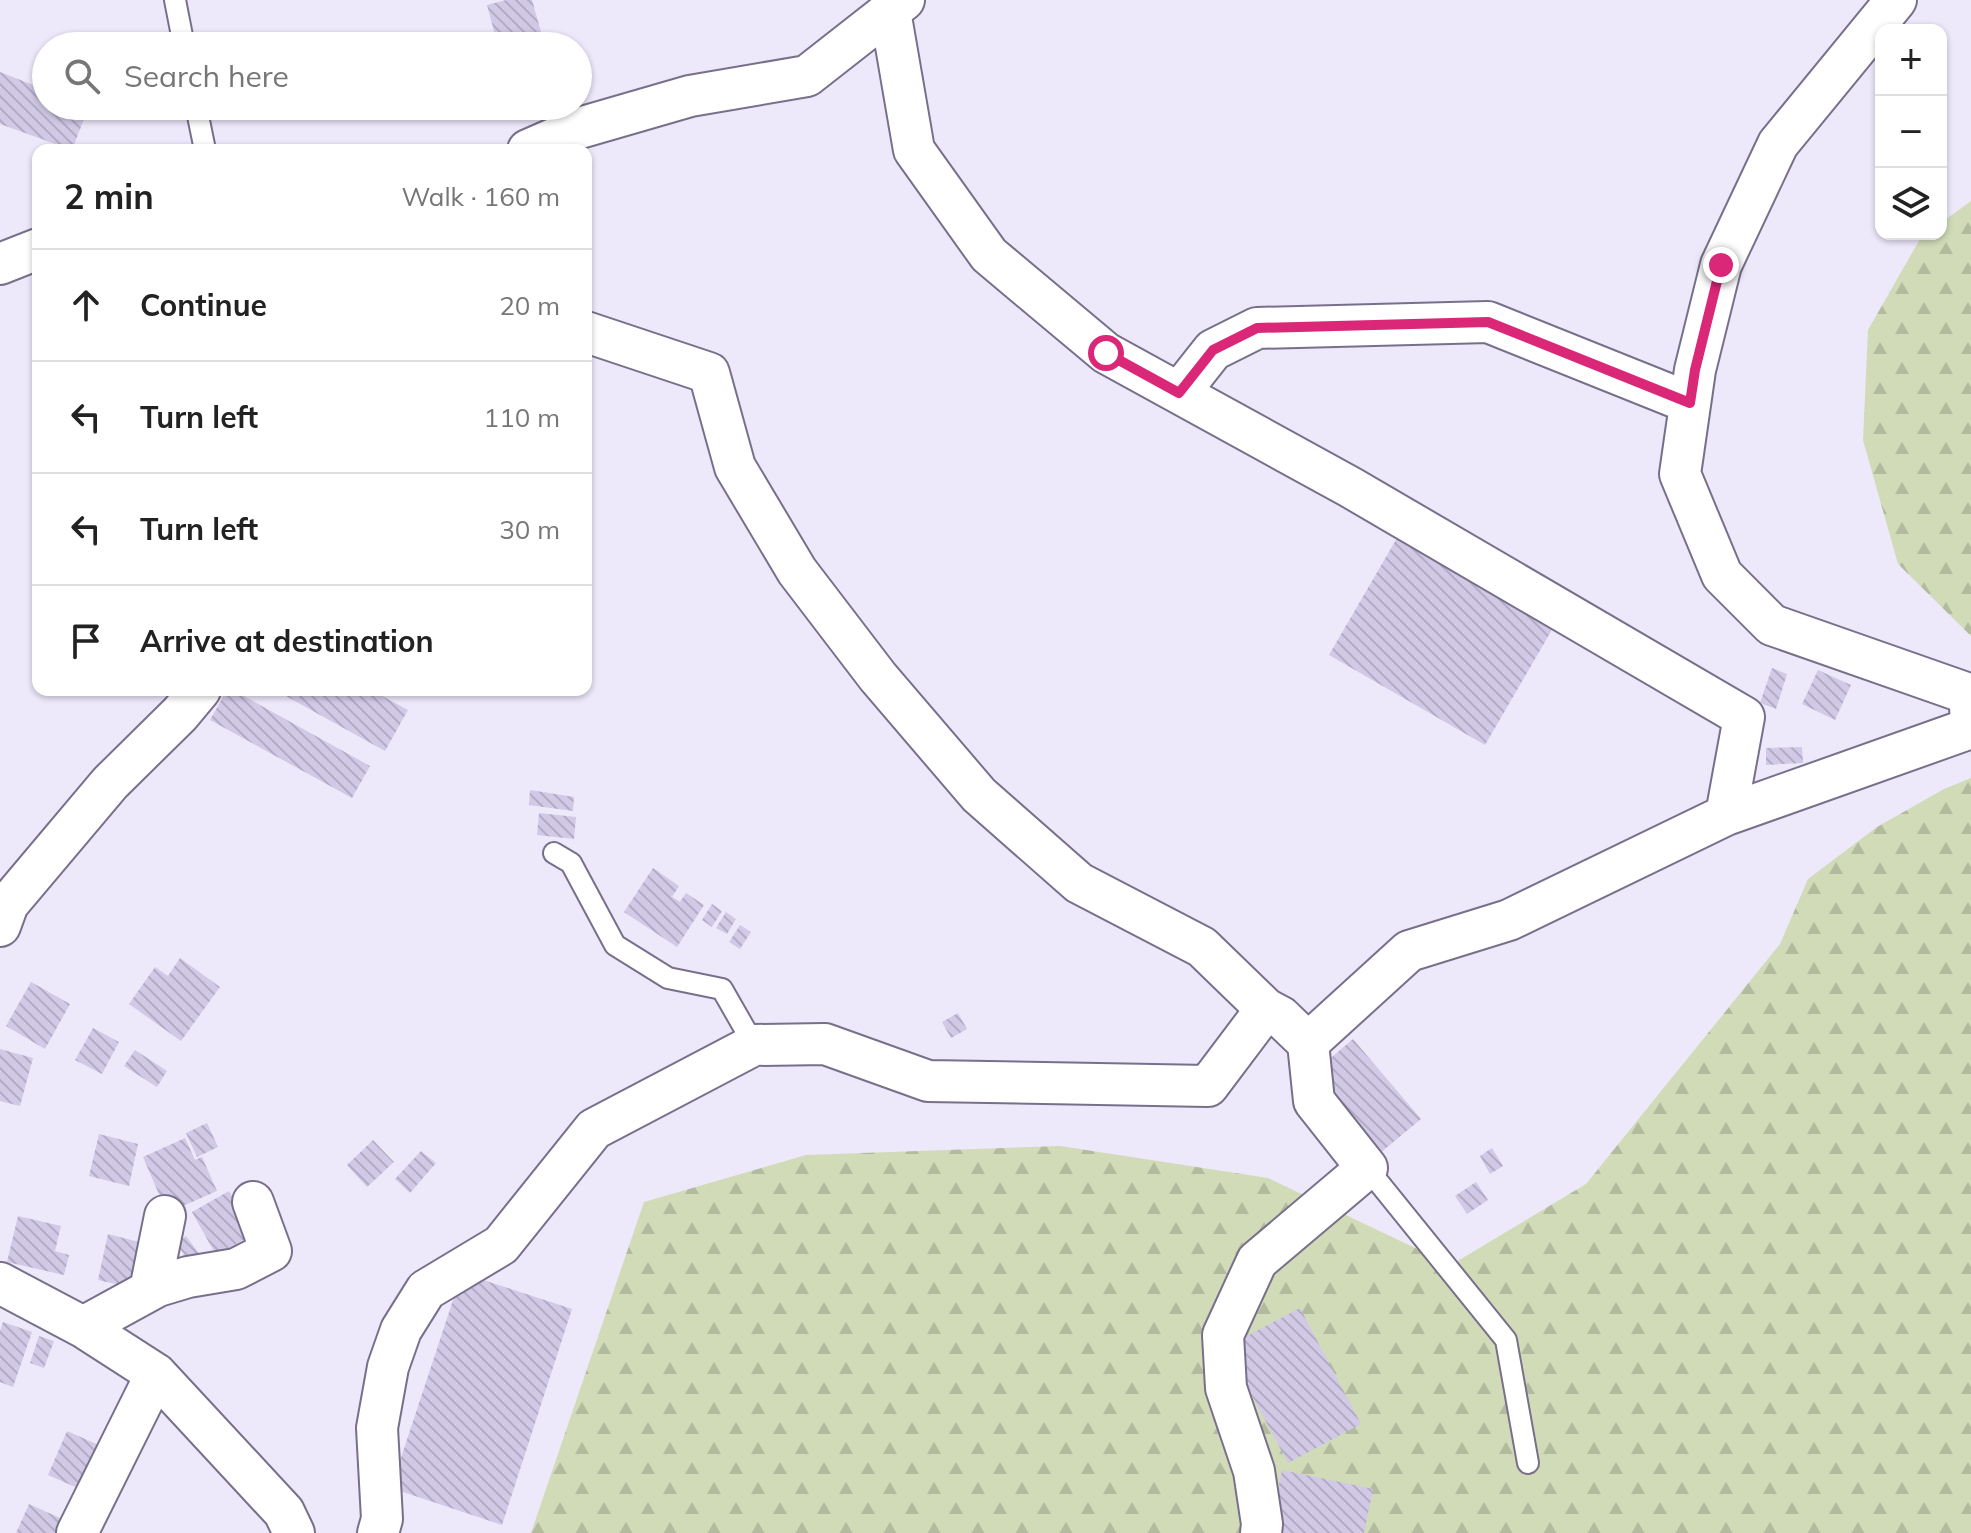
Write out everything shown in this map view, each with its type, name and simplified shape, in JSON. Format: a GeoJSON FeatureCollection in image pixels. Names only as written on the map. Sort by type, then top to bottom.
{"type":"FeatureCollection","features":[{"type":"Feature","properties":{"kind":"street"},"geometry":{"type":"LineString","coordinates":[[1896,0],[1778,144],[1721,265],[1695,370],[1680,474],[1722,575],[1772,625],[1969,694],[1971,721]]}},
{"type":"Feature","properties":{"kind":"street"},"geometry":{"type":"LineString","coordinates":[[542,144],[576,129],[690,96],[807,76],[897,6]]}},
{"type":"Feature","properties":{"kind":"street"},"geometry":{"type":"LineString","coordinates":[[897,6],[914,150],[989,255],[1106,353],[1350,487],[1744,717],[1726,815]]}},
{"type":"Feature","properties":{"kind":"street"},"geometry":{"type":"LineString","coordinates":[[0,264],[32,251]]}},
{"type":"Feature","properties":{"kind":"street"},"geometry":{"type":"LineString","coordinates":[[1179,393],[1213,350],[1257,328],[1488,322],[1690,403]]}},
{"type":"Feature","properties":{"kind":"street"},"geometry":{"type":"LineString","coordinates":[[592,334],[709,373],[735,467],[797,571],[878,677],[979,795],[1079,883],[1202,947],[1266,1009],[1281,1017],[1308,1043],[1314,1101],[1367,1168],[1257,1261],[1223,1335],[1226,1388],[1254,1471],[1261,1533]]}},
{"type":"Feature","properties":{"kind":"street"},"geometry":{"type":"LineString","coordinates":[[0,926],[8,904],[110,783],[195,696]]}},
{"type":"Feature","properties":{"kind":"street"},"geometry":{"type":"LineString","coordinates":[[1308,1043],[1409,951],[1509,920],[1726,815],[1971,728]]}},
{"type":"Feature","properties":{"kind":"street"},"geometry":{"type":"LineString","coordinates":[[378,1533],[382,1519],[377,1428],[388,1367],[401,1330],[426,1290],[501,1245],[594,1129],[754,1045],[825,1044],[928,1081],[1208,1086],[1266,1009]]}},
{"type":"Feature","properties":{"kind":"street"},"geometry":{"type":"LineString","coordinates":[[83,1327],[150,1290],[188,1277],[236,1269],[271,1251],[253,1202]]}},
{"type":"Feature","properties":{"kind":"street"},"geometry":{"type":"LineString","coordinates":[[150,1290],[165,1216]]}},
{"type":"Feature","properties":{"kind":"street"},"geometry":{"type":"LineString","coordinates":[[0,1283],[83,1327],[156,1374],[284,1512],[294,1533]]}},
{"type":"Feature","properties":{"kind":"street"},"geometry":{"type":"LineString","coordinates":[[77,1533],[156,1374]]}},
{"type":"Feature","properties":{"kind":"lane"},"geometry":{"type":"LineString","coordinates":[[175,0],[181,32]]}},
{"type":"Feature","properties":{"kind":"lane"},"geometry":{"type":"LineString","coordinates":[[199,120],[204,144]]}},
{"type":"Feature","properties":{"kind":"lane"},"geometry":{"type":"LineString","coordinates":[[554,853],[571,863],[615,945],[668,978],[722,989],[754,1045]]}},
{"type":"Feature","properties":{"kind":"lane"},"geometry":{"type":"LineString","coordinates":[[1367,1168],[1506,1340],[1528,1463]]}},
{"type":"Feature","properties":{"kind":"green space"},"geometry":{"type":"Polygon","coordinates":[[[1971,201],[1971,636],[1898,564],[1863,440],[1868,330],[1919,240],[1947,240],[1947,219],[1971,201]]]}},
{"type":"Feature","properties":{"kind":"green space"},"geometry":{"type":"Polygon","coordinates":[[[1971,778],[1971,1533],[531,1533],[644,1202],[806,1155],[1060,1146],[1268,1178],[1451,1265],[1586,1184],[1780,944],[1808,879],[1877,827],[1944,789],[1971,778]]]}},
{"type":"Feature","properties":{"kind":"building"},"geometry":{"type":"Polygon","coordinates":[[[506,0],[532,0],[541,32],[494,32],[487,5],[506,0]]]}},
{"type":"Feature","properties":{"kind":"building"},"geometry":{"type":"Polygon","coordinates":[[[0,72],[32,85],[32,120],[84,120],[74,144],[55,144],[0,124],[0,72]]]}},
{"type":"Feature","properties":{"kind":"building"},"geometry":{"type":"Polygon","coordinates":[[[1397,538],[1553,628],[1485,745],[1329,655],[1397,538]]]}},
{"type":"Feature","properties":{"kind":"building"},"geometry":{"type":"Polygon","coordinates":[[[1772,668],[1787,674],[1776,709],[1760,703],[1772,668]]]}},
{"type":"Feature","properties":{"kind":"building"},"geometry":{"type":"Polygon","coordinates":[[[1818,670],[1851,685],[1835,720],[1802,704],[1818,670]]]}},
{"type":"Feature","properties":{"kind":"building"},"geometry":{"type":"Polygon","coordinates":[[[224,696],[244,696],[370,766],[352,798],[210,720],[224,696]]]}},
{"type":"Feature","properties":{"kind":"building"},"geometry":{"type":"Polygon","coordinates":[[[286,696],[382,696],[408,710],[385,751],[286,696]]]}},
{"type":"Feature","properties":{"kind":"building"},"geometry":{"type":"Polygon","coordinates":[[[1802,747],[1803,763],[1766,765],[1766,748],[1802,747]]]}},
{"type":"Feature","properties":{"kind":"building"},"geometry":{"type":"Polygon","coordinates":[[[530,790],[574,797],[573,811],[529,805],[530,790]]]}},
{"type":"Feature","properties":{"kind":"building"},"geometry":{"type":"Polygon","coordinates":[[[539,813],[576,817],[574,839],[537,835],[539,813]]]}},
{"type":"Feature","properties":{"kind":"building"},"geometry":{"type":"Polygon","coordinates":[[[653,868],[679,886],[672,897],[680,902],[686,893],[704,905],[677,947],[624,912],[653,868]]]}},
{"type":"Feature","properties":{"kind":"building"},"geometry":{"type":"Polygon","coordinates":[[[712,904],[722,911],[712,927],[702,920],[712,904]]]}},
{"type":"Feature","properties":{"kind":"building"},"geometry":{"type":"Polygon","coordinates":[[[726,912],[736,919],[727,934],[716,928],[726,912]]]}},
{"type":"Feature","properties":{"kind":"building"},"geometry":{"type":"Polygon","coordinates":[[[740,925],[751,932],[740,949],[729,942],[740,925]]]}},
{"type":"Feature","properties":{"kind":"building"},"geometry":{"type":"Polygon","coordinates":[[[180,958],[220,987],[181,1041],[129,1004],[155,967],[168,976],[180,958]]]}},
{"type":"Feature","properties":{"kind":"building"},"geometry":{"type":"Polygon","coordinates":[[[31,982],[70,1004],[45,1049],[6,1026],[31,982]]]}},
{"type":"Feature","properties":{"kind":"building"},"geometry":{"type":"Polygon","coordinates":[[[958,1013],[967,1029],[951,1038],[942,1022],[958,1013]]]}},
{"type":"Feature","properties":{"kind":"building"},"geometry":{"type":"Polygon","coordinates":[[[93,1028],[119,1042],[102,1074],[75,1060],[93,1028]]]}},
{"type":"Feature","properties":{"kind":"building"},"geometry":{"type":"Polygon","coordinates":[[[1353,1039],[1421,1119],[1379,1154],[1312,1074],[1353,1039]]]}},
{"type":"Feature","properties":{"kind":"building"},"geometry":{"type":"Polygon","coordinates":[[[0,1049],[33,1058],[20,1106],[0,1101],[0,1049]]]}},
{"type":"Feature","properties":{"kind":"building"},"geometry":{"type":"Polygon","coordinates":[[[135,1050],[167,1071],[157,1087],[124,1066],[135,1050]]]}},
{"type":"Feature","properties":{"kind":"building"},"geometry":{"type":"Polygon","coordinates":[[[207,1123],[218,1147],[197,1157],[186,1133],[207,1123]]]}},
{"type":"Feature","properties":{"kind":"building"},"geometry":{"type":"Polygon","coordinates":[[[99,1134],[138,1144],[129,1186],[89,1176],[99,1134]]]}},
{"type":"Feature","properties":{"kind":"building"},"geometry":{"type":"Polygon","coordinates":[[[185,1138],[195,1160],[202,1157],[217,1191],[167,1213],[143,1157],[185,1138]]]}},
{"type":"Feature","properties":{"kind":"building"},"geometry":{"type":"Polygon","coordinates":[[[373,1140],[394,1162],[367,1187],[347,1165],[373,1140]]]}},
{"type":"Feature","properties":{"kind":"building"},"geometry":{"type":"Polygon","coordinates":[[[1492,1148],[1503,1166],[1490,1174],[1480,1156],[1492,1148]]]}},
{"type":"Feature","properties":{"kind":"building"},"geometry":{"type":"Polygon","coordinates":[[[421,1151],[436,1163],[410,1193],[395,1179],[421,1151]]]}},
{"type":"Feature","properties":{"kind":"building"},"geometry":{"type":"Polygon","coordinates":[[[1476,1182],[1488,1200],[1467,1214],[1455,1196],[1476,1182]]]}},
{"type":"Feature","properties":{"kind":"building"},"geometry":{"type":"Polygon","coordinates":[[[229,1191],[254,1234],[216,1255],[192,1212],[229,1191]]]}},
{"type":"Feature","properties":{"kind":"building"},"geometry":{"type":"Polygon","coordinates":[[[18,1216],[61,1226],[55,1251],[69,1255],[64,1275],[7,1262],[18,1216]]]}},
{"type":"Feature","properties":{"kind":"building"},"geometry":{"type":"Polygon","coordinates":[[[108,1234],[139,1242],[129,1287],[98,1280],[108,1234]]]}},
{"type":"Feature","properties":{"kind":"building"},"geometry":{"type":"Polygon","coordinates":[[[186,1236],[200,1255],[190,1262],[176,1244],[186,1236]]]}},
{"type":"Feature","properties":{"kind":"building"},"geometry":{"type":"Polygon","coordinates":[[[462,1273],[572,1309],[502,1525],[391,1488],[462,1273]]]}},
{"type":"Feature","properties":{"kind":"building"},"geometry":{"type":"Polygon","coordinates":[[[1300,1308],[1361,1424],[1288,1463],[1226,1347],[1300,1308]]]}},
{"type":"Feature","properties":{"kind":"building"},"geometry":{"type":"Polygon","coordinates":[[[3,1322],[32,1332],[13,1387],[0,1382],[0,1331],[3,1322]]]}},
{"type":"Feature","properties":{"kind":"building"},"geometry":{"type":"Polygon","coordinates":[[[39,1336],[54,1341],[44,1368],[30,1363],[39,1336]]]}},
{"type":"Feature","properties":{"kind":"building"},"geometry":{"type":"Polygon","coordinates":[[[67,1431],[101,1446],[82,1490],[48,1475],[67,1431]]]}},
{"type":"Feature","properties":{"kind":"building"},"geometry":{"type":"Polygon","coordinates":[[[1282,1470],[1373,1489],[1364,1533],[1269,1533],[1282,1470]]]}},
{"type":"Feature","properties":{"kind":"building"},"geometry":{"type":"Polygon","coordinates":[[[29,1504],[71,1523],[67,1533],[16,1533],[29,1504]]]}},
{"type":"Feature","properties":{"kind":"route"},"geometry":{"type":"LineString","coordinates":[[1106,353],[1179,393],[1213,350],[1257,328],[1488,322],[1690,403],[1721,265]]}}]}
